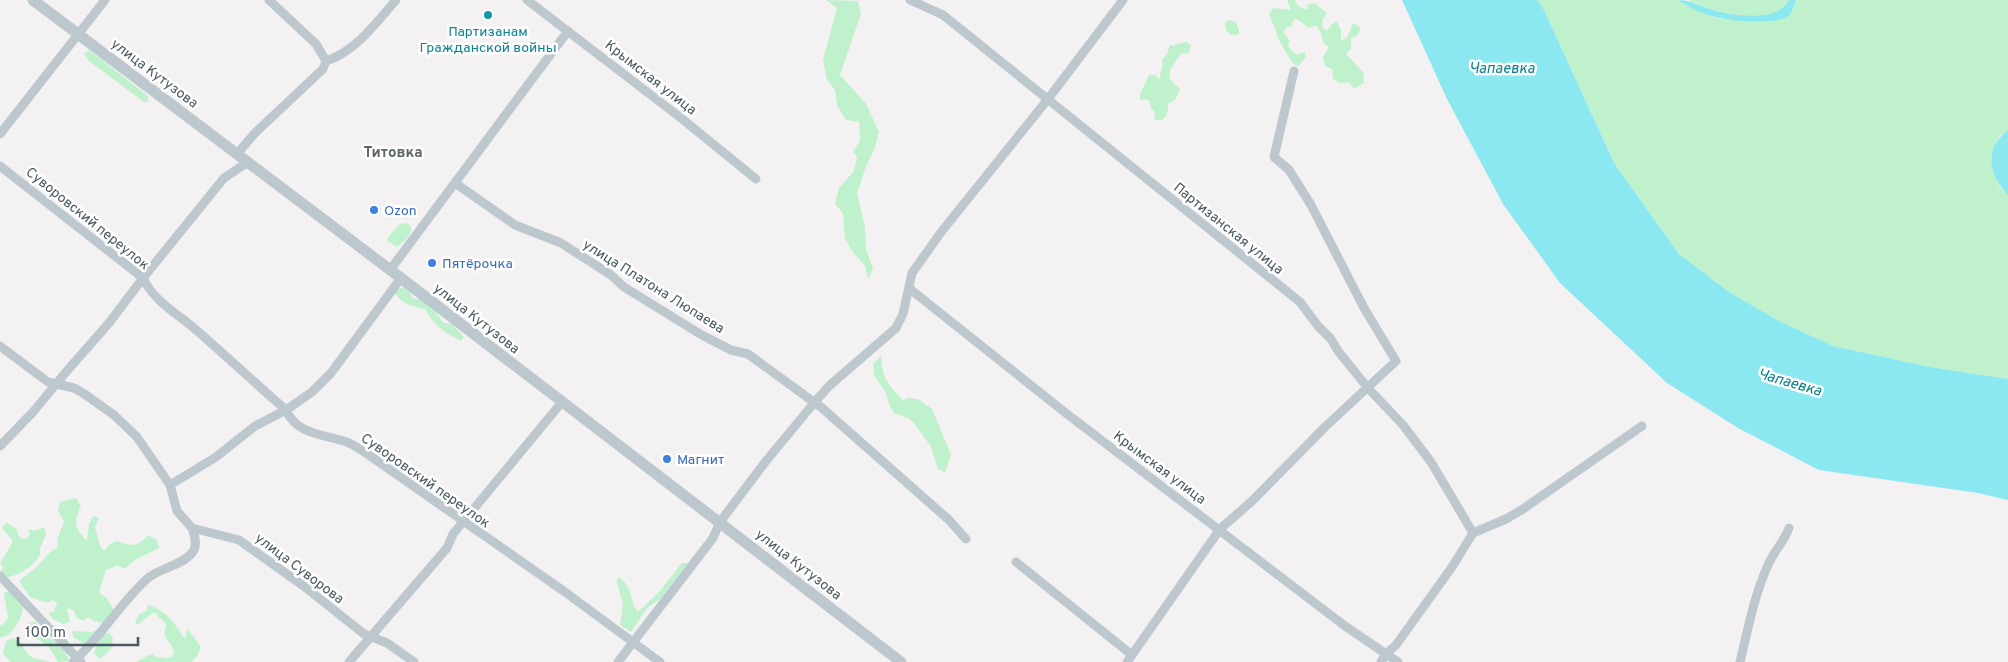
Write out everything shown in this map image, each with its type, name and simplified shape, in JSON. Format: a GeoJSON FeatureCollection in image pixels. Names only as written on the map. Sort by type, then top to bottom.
{"type":"FeatureCollection","features":[{"type":"Feature","properties":{"kind":"street","name":"улица Кутузова"},"geometry":{"type":"LineString","coordinates":[[33,0],[401,278],[901,662]]}},
{"type":"Feature","properties":{"kind":"street"},"geometry":{"type":"LineString","coordinates":[[0,134],[105,0]]}},
{"type":"Feature","properties":{"kind":"street"},"geometry":{"type":"LineString","coordinates":[[269,0],[316,44],[326,61]]}},
{"type":"Feature","properties":{"kind":"street"},"geometry":{"type":"LineString","coordinates":[[326,61],[338,57],[358,42],[396,0]]}},
{"type":"Feature","properties":{"kind":"street","name":"Крымская улица"},"geometry":{"type":"LineString","coordinates":[[527,0],[681,118],[756,179]]}},
{"type":"Feature","properties":{"kind":"street","name":"Партизанская улица"},"geometry":{"type":"LineString","coordinates":[[910,0],[943,15],[1300,302],[1368,388],[1403,425],[1431,462],[1473,533]]}},
{"type":"Feature","properties":{"kind":"street"},"geometry":{"type":"LineString","coordinates":[[618,662],[712,538],[720,522],[766,461],[814,403],[829,386],[896,328],[903,314],[912,273],[942,231],[1048,99],[1123,0]]}},
{"type":"Feature","properties":{"kind":"street"},"geometry":{"type":"LineString","coordinates":[[390,270],[568,32]]}},
{"type":"Feature","properties":{"kind":"street"},"geometry":{"type":"LineString","coordinates":[[237,154],[255,133],[323,69],[326,61]]}},
{"type":"Feature","properties":{"kind":"street"},"geometry":{"type":"LineString","coordinates":[[1016,562],[1130,658],[1220,530],[1251,502],[1326,426],[1396,361],[1364,308],[1311,205],[1289,170],[1274,157],[1294,70]]}},
{"type":"Feature","properties":{"kind":"street"},"geometry":{"type":"LineString","coordinates":[[0,446],[33,412],[109,323],[224,178],[248,162]]}},
{"type":"Feature","properties":{"kind":"street","name":"Суворовский переулок"},"geometry":{"type":"LineString","coordinates":[[0,166],[143,278],[147,288],[156,298],[286,410],[290,419],[297,426],[349,444],[463,522],[660,662]]}},
{"type":"Feature","properties":{"kind":"street","name":"улица Платона Люпаева"},"geometry":{"type":"LineString","coordinates":[[455,183],[515,226],[561,243],[598,266],[624,287],[641,296],[674,319],[689,325],[700,334],[731,350],[748,354],[805,394],[949,520],[966,539]]}},
{"type":"Feature","properties":{"kind":"street"},"geometry":{"type":"LineString","coordinates":[[170,485],[216,457],[254,426],[286,410],[312,392],[331,373],[401,278]]}},
{"type":"Feature","properties":{"kind":"street","name":"Крымская улица"},"geometry":{"type":"LineString","coordinates":[[910,289],[1067,414],[1345,626],[1384,658],[1398,662]]}},
{"type":"Feature","properties":{"kind":"street"},"geometry":{"type":"LineString","coordinates":[[0,346],[48,382],[74,388],[114,415],[137,437],[170,485],[177,511],[192,528],[196,542],[193,552],[188,557],[150,577],[126,601],[77,661],[0,576]]}},
{"type":"Feature","properties":{"kind":"street"},"geometry":{"type":"LineString","coordinates":[[349,662],[447,548],[453,534],[562,402]]}},
{"type":"Feature","properties":{"kind":"street"},"geometry":{"type":"LineString","coordinates":[[1384,658],[1396,645],[1452,567],[1473,533],[1523,509],[1642,426]]}},
{"type":"Feature","properties":{"kind":"street","name":"улица Суворова"},"geometry":{"type":"LineString","coordinates":[[192,528],[239,540],[371,637],[387,643],[414,662]]}},
{"type":"Feature","properties":{"kind":"street"},"geometry":{"type":"LineString","coordinates":[[1740,662],[1753,606],[1768,564],[1785,540],[1789,528]]}},
{"type":"Feature","properties":{"kind":"green space"},"geometry":{"type":"Polygon","coordinates":[[[826,0],[858,1],[861,14],[840,75],[866,104],[879,132],[857,194],[865,227],[866,249],[873,268],[868,279],[865,266],[852,251],[845,238],[843,214],[835,203],[839,188],[854,171],[857,157],[853,152],[860,141],[859,122],[846,120],[837,106],[835,90],[827,80],[823,60],[837,8],[826,0]]]}},
{"type":"Feature","properties":{"kind":"green space"},"geometry":{"type":"Polygon","coordinates":[[[1287,0],[1295,0],[1298,6],[1307,10],[1308,4],[1314,3],[1327,13],[1323,19],[1322,27],[1327,31],[1336,21],[1341,30],[1341,40],[1347,38],[1353,23],[1361,28],[1357,36],[1351,38],[1351,49],[1346,54],[1363,72],[1364,83],[1354,89],[1349,82],[1340,83],[1333,79],[1332,69],[1325,66],[1323,57],[1329,47],[1324,44],[1320,31],[1316,25],[1309,28],[1294,19],[1291,27],[1287,27],[1283,32],[1290,41],[1288,45],[1290,49],[1297,55],[1304,52],[1306,57],[1298,66],[1293,64],[1280,42],[1269,14],[1273,8],[1291,10],[1287,0]]]}},
{"type":"Feature","properties":{"kind":"green space"},"geometry":{"type":"Polygon","coordinates":[[[1537,0],[1677,0],[1720,19],[1757,21],[1772,20],[1792,11],[1796,0],[2008,0],[2008,130],[1998,138],[1999,186],[2008,195],[2008,379],[1930,367],[1833,346],[1779,321],[1729,292],[1679,254],[1614,163],[1544,10],[1537,0]]]}},
{"type":"Feature","properties":{"kind":"green space"},"geometry":{"type":"Polygon","coordinates":[[[1689,0],[1789,0],[1775,14],[1753,16],[1717,11],[1689,0]]]}},
{"type":"Feature","properties":{"kind":"green space"},"geometry":{"type":"Polygon","coordinates":[[[1228,20],[1235,21],[1239,34],[1232,35],[1226,31],[1225,23],[1228,20]]]}},
{"type":"Feature","properties":{"kind":"green space"},"geometry":{"type":"Polygon","coordinates":[[[1186,42],[1191,45],[1189,53],[1181,54],[1172,66],[1170,73],[1172,81],[1180,89],[1175,100],[1168,104],[1168,112],[1165,118],[1160,121],[1154,119],[1155,112],[1151,109],[1150,102],[1146,99],[1140,100],[1140,94],[1149,75],[1155,75],[1160,79],[1162,59],[1167,54],[1170,45],[1173,46],[1186,42]]]}},
{"type":"Feature","properties":{"kind":"green space"},"geometry":{"type":"Polygon","coordinates":[[[89,50],[148,96],[148,102],[144,102],[89,61],[84,53],[89,50]]]}},
{"type":"Feature","properties":{"kind":"green space"},"geometry":{"type":"Polygon","coordinates":[[[407,223],[411,226],[411,230],[405,240],[397,247],[387,241],[388,237],[400,224],[407,223]]]}},
{"type":"Feature","properties":{"kind":"green space"},"geometry":{"type":"Polygon","coordinates":[[[404,287],[411,292],[412,298],[420,298],[427,301],[444,323],[451,323],[464,337],[461,341],[440,328],[425,309],[401,300],[395,294],[398,289],[404,287]]]}},
{"type":"Feature","properties":{"kind":"green space"},"geometry":{"type":"Polygon","coordinates":[[[882,355],[882,369],[886,380],[898,395],[903,400],[908,398],[918,399],[932,409],[951,455],[945,473],[938,469],[930,445],[913,422],[894,413],[889,404],[886,393],[874,375],[873,364],[882,355]]]}},
{"type":"Feature","properties":{"kind":"green space"},"geometry":{"type":"Polygon","coordinates":[[[76,498],[81,506],[76,525],[87,541],[89,524],[93,516],[99,518],[95,527],[100,546],[104,551],[112,543],[118,541],[130,545],[142,541],[148,535],[157,540],[159,548],[135,560],[124,569],[117,565],[105,571],[100,594],[106,597],[114,610],[102,623],[88,617],[83,621],[76,617],[74,610],[67,608],[70,622],[63,624],[53,619],[48,613],[54,612],[57,603],[53,600],[47,603],[30,597],[19,581],[58,547],[57,540],[64,522],[58,511],[60,502],[76,498]]]}},
{"type":"Feature","properties":{"kind":"green space"},"geometry":{"type":"Polygon","coordinates":[[[6,523],[16,528],[18,535],[22,539],[27,538],[30,534],[28,529],[34,531],[44,527],[46,535],[35,562],[24,571],[8,577],[1,572],[3,566],[0,564],[13,541],[2,528],[6,523]]]}},
{"type":"Feature","properties":{"kind":"green space"},"geometry":{"type":"Polygon","coordinates":[[[682,563],[688,563],[660,599],[647,608],[631,632],[620,625],[623,604],[617,583],[618,577],[629,589],[638,612],[659,592],[682,563]]]}},
{"type":"Feature","properties":{"kind":"green space"},"geometry":{"type":"Polygon","coordinates":[[[9,591],[21,603],[23,608],[20,620],[10,634],[0,638],[0,623],[2,626],[8,618],[4,593],[9,591]]]}},
{"type":"Feature","properties":{"kind":"green space"},"geometry":{"type":"Polygon","coordinates":[[[147,605],[165,614],[185,639],[187,628],[201,647],[197,656],[191,662],[136,662],[152,654],[156,657],[170,658],[174,654],[165,636],[166,624],[154,612],[137,625],[135,623],[139,614],[145,612],[148,608],[147,605]]]}},
{"type":"Feature","properties":{"kind":"green space"},"geometry":{"type":"Polygon","coordinates":[[[35,621],[47,636],[61,646],[70,661],[58,662],[49,647],[31,634],[28,624],[35,621]]]}},
{"type":"Feature","properties":{"kind":"green space"},"geometry":{"type":"Polygon","coordinates":[[[97,630],[110,634],[113,639],[111,649],[100,659],[94,653],[96,647],[91,648],[73,637],[72,631],[91,632],[97,630]]]}},
{"type":"Feature","properties":{"kind":"green space"},"geometry":{"type":"Polygon","coordinates":[[[13,638],[21,642],[27,653],[33,658],[51,662],[11,662],[3,654],[6,641],[13,638]]]}},
{"type":"Feature","properties":{"kind":"water","name":"Чапаевка"},"geometry":{"type":"Polygon","coordinates":[[[1402,0],[1537,0],[1544,10],[1614,163],[1679,254],[1729,292],[1779,321],[1833,346],[1930,367],[2008,379],[2008,500],[1978,493],[1819,470],[1738,428],[1667,383],[1560,283],[1503,204],[1447,99],[1402,0]]]}},
{"type":"Feature","properties":{"kind":"water"},"geometry":{"type":"Polygon","coordinates":[[[1677,0],[1730,14],[1753,16],[1775,12],[1789,0],[1796,0],[1792,11],[1787,17],[1771,21],[1760,21],[1716,17],[1677,0]]]}},
{"type":"Feature","properties":{"kind":"water"},"geometry":{"type":"Polygon","coordinates":[[[2008,130],[2008,195],[1996,179],[1993,170],[1992,153],[2000,137],[2008,130]]]}},
{"type":"Feature","properties":{"kind":"place","name":"Партизанам Гражданской войны"},"geometry":{"type":"Point","coordinates":[488,15]}},
{"type":"Feature","properties":{"kind":"place","name":"Ozon"},"geometry":{"type":"Point","coordinates":[374,210]}},
{"type":"Feature","properties":{"kind":"place","name":"Пятёрочка"},"geometry":{"type":"Point","coordinates":[432,263]}},
{"type":"Feature","properties":{"kind":"place","name":"Магнит"},"geometry":{"type":"Point","coordinates":[667,459]}},
{"type":"Feature","properties":{"kind":"district","name":"Титовка"},"geometry":{"type":"Point","coordinates":[393,152]}}]}
